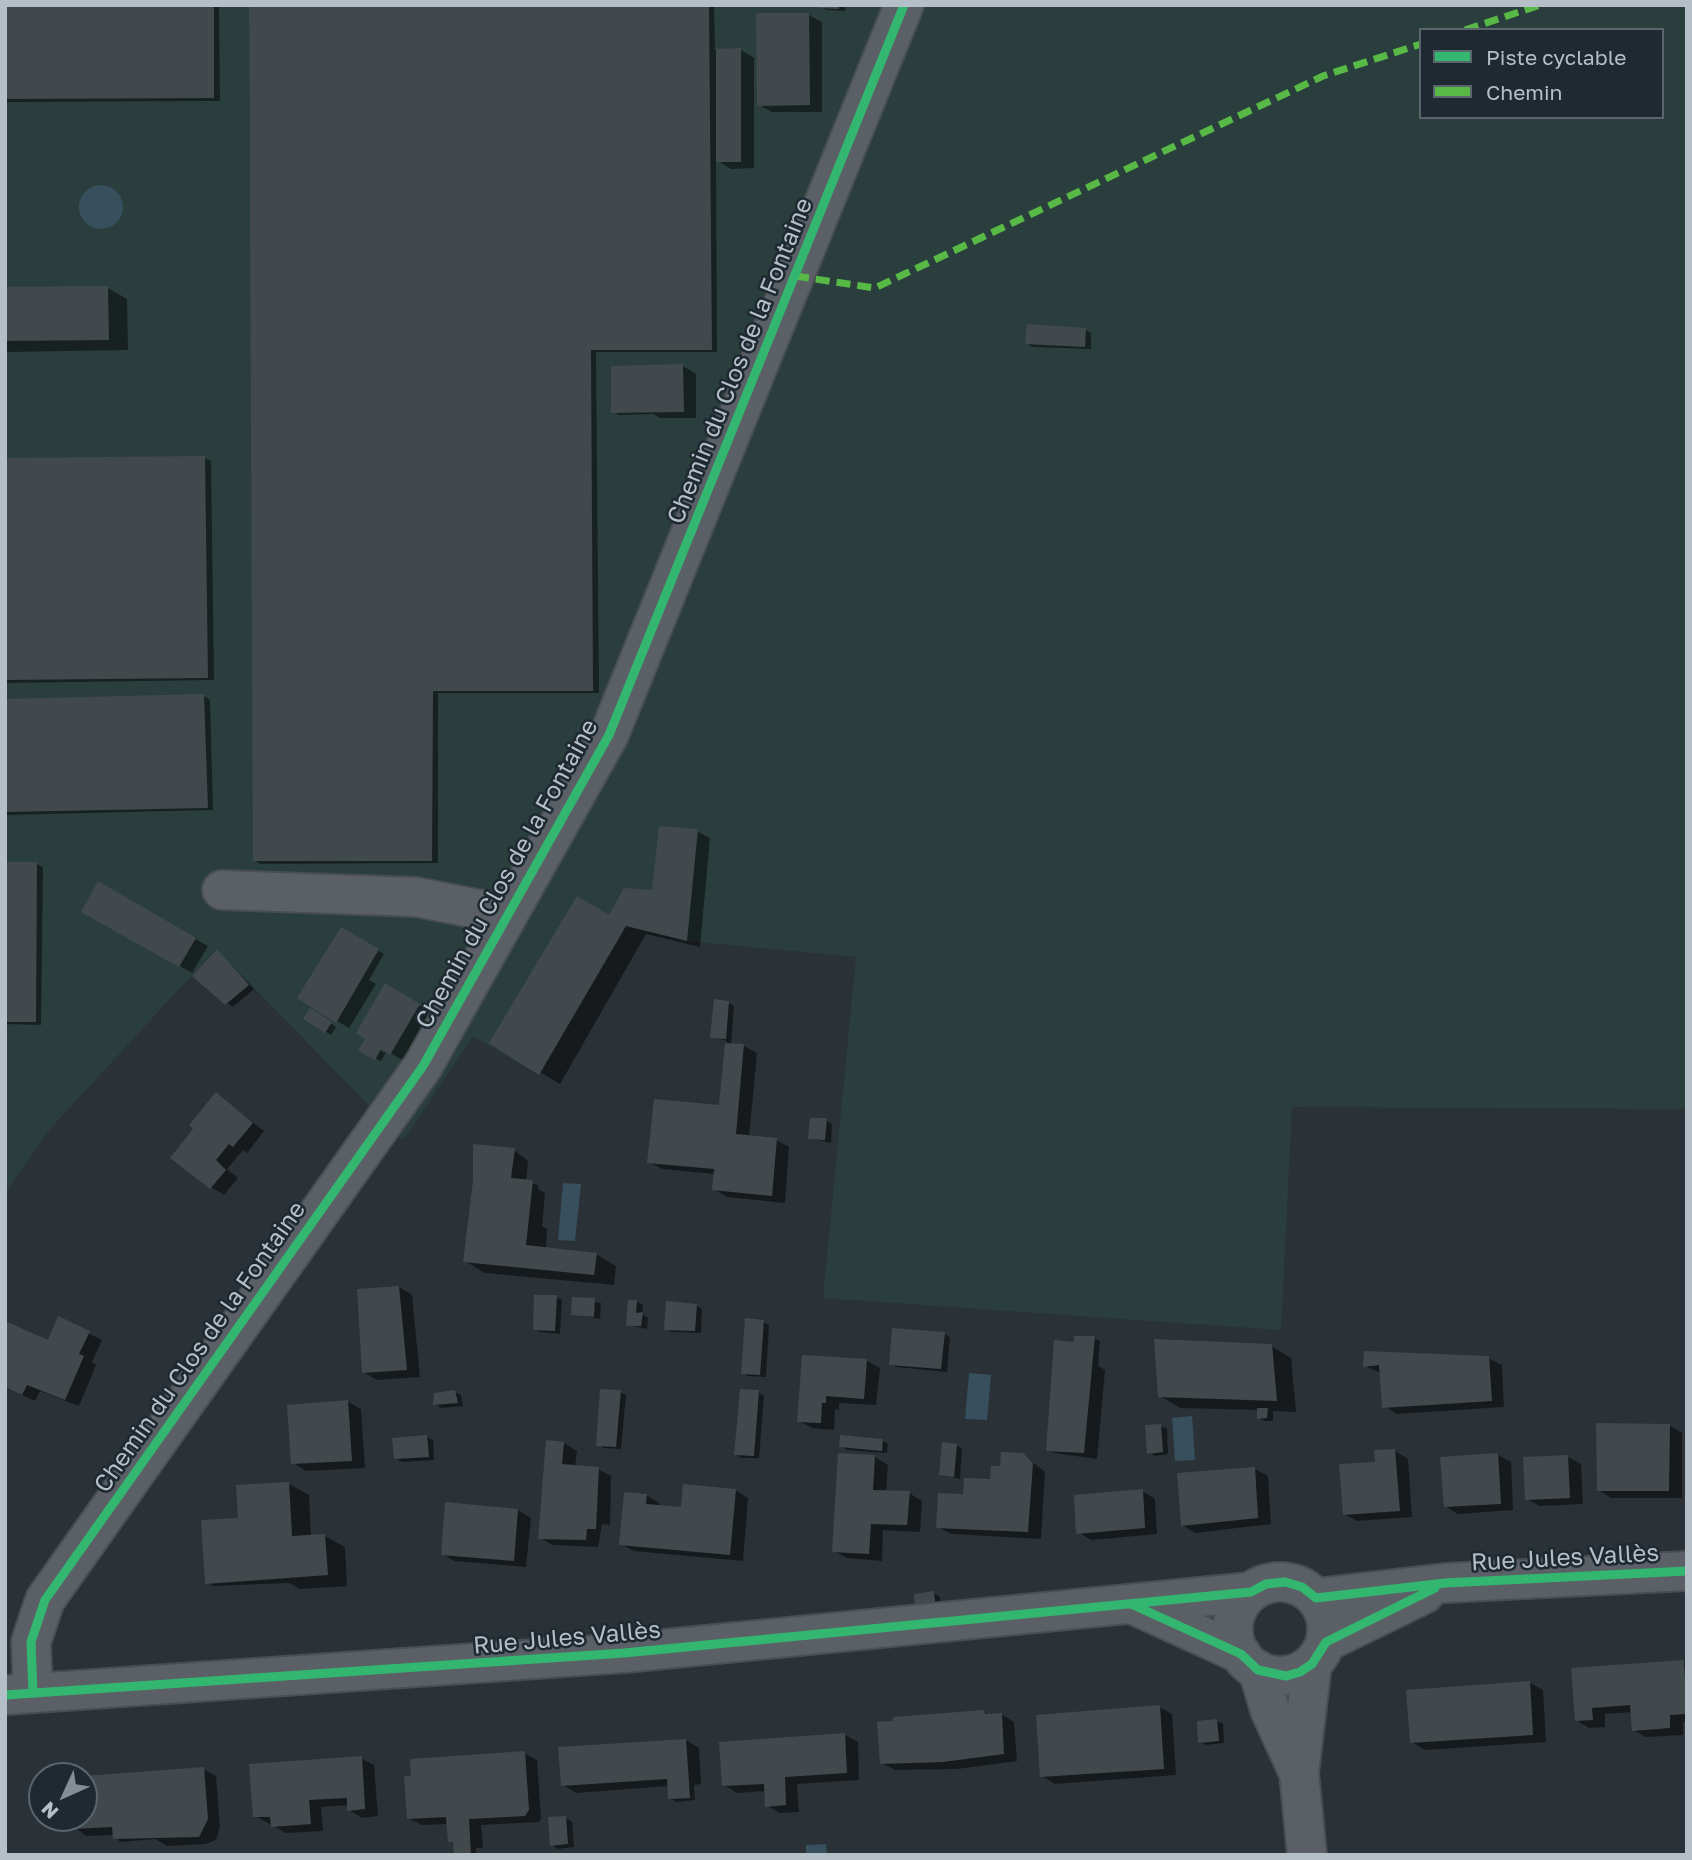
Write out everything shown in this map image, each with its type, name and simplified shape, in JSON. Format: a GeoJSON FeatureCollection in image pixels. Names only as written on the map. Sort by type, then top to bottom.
{"type":"FeatureCollection","features":[{"type":"Feature","properties":{"kind":"street","name":"Chemin du Clos de la Fontaine"},"geometry":{"type":"LineString","coordinates":[[19,1694],[31,1642],[45,1601],[423,1066],[609,735],[904,5]]}},
{"type":"Feature","properties":{"kind":"street"},"geometry":{"type":"LineString","coordinates":[[222,890],[416,897],[508,915]]}},
{"type":"Feature","properties":{"kind":"street","name":"Rue Jules Vallès"},"geometry":{"type":"LineString","coordinates":[[1316,1598],[1444,1583],[1687,1572]]}},
{"type":"Feature","properties":{"kind":"street"},"geometry":{"type":"LineString","coordinates":[[1299,1773],[1249,1662],[1233,1633],[1237,1610],[1251,1592],[1266,1584],[1285,1582],[1302,1587],[1316,1598],[1326,1619],[1299,1773],[1307,1855]]}},
{"type":"Feature","properties":{"kind":"street","name":"Rue Jules Vallès"},"geometry":{"type":"LineString","coordinates":[[1319,1653],[1444,1583]]}},
{"type":"Feature","properties":{"kind":"street","name":"Rue Jules Vallès"},"geometry":{"type":"LineString","coordinates":[[19,1694],[624,1653],[1251,1592]]}},
{"type":"Feature","properties":{"kind":"street","name":"Rue Jules Vallès"},"geometry":{"type":"LineString","coordinates":[[1131,1604],[1249,1662]]}},
{"type":"Feature","properties":{"kind":"street"},"geometry":{"type":"LineString","coordinates":[[1249,1662],[1286,1676],[1300,1672],[1319,1653]]}},
{"type":"Feature","properties":{"kind":"green space"},"geometry":{"type":"Polygon","coordinates":[[[5,5],[1687,5],[1687,1109],[1292,1107],[1281,1330],[823,1298],[856,957],[687,941],[626,926],[539,1075],[473,1036],[405,1138],[401,1138],[216,949],[50,1129],[5,1193],[5,5]]]}},
{"type":"Feature","properties":{"kind":"water"},"geometry":{"type":"Polygon","coordinates":[[[101,185],[116,192],[123,207],[116,222],[101,229],[86,222],[79,207],[86,192],[101,185]]]}},
{"type":"Feature","properties":{"kind":"water"},"geometry":{"type":"Polygon","coordinates":[[[563,1183],[581,1184],[575,1241],[558,1240],[563,1183]]]}},
{"type":"Feature","properties":{"kind":"water"},"geometry":{"type":"Polygon","coordinates":[[[969,1373],[991,1375],[987,1420],[965,1419],[969,1373]]]}},
{"type":"Feature","properties":{"kind":"water"},"geometry":{"type":"Polygon","coordinates":[[[1192,1416],[1195,1460],[1175,1461],[1172,1418],[1192,1416]]]}},
{"type":"Feature","properties":{"kind":"water"},"geometry":{"type":"Polygon","coordinates":[[[826,1844],[827,1855],[806,1855],[806,1845],[826,1844]]]}},
{"type":"Feature","properties":{"kind":"building"},"geometry":{"type":"Polygon","coordinates":[[[5,5],[214,5],[214,98],[5,99],[5,5]]]}},
{"type":"Feature","properties":{"kind":"building"},"geometry":{"type":"Polygon","coordinates":[[[249,5],[709,5],[712,350],[591,350],[593,691],[433,691],[432,861],[253,861],[249,5]]]}},
{"type":"Feature","properties":{"kind":"building"},"geometry":{"type":"Polygon","coordinates":[[[818,5],[839,5],[839,9],[818,8],[818,5]]]}},
{"type":"Feature","properties":{"kind":"building"},"geometry":{"type":"Polygon","coordinates":[[[756,13],[809,13],[810,105],[757,106],[756,13]]]}},
{"type":"Feature","properties":{"kind":"building"},"geometry":{"type":"Polygon","coordinates":[[[741,48],[741,162],[716,162],[716,49],[741,48]]]}},
{"type":"Feature","properties":{"kind":"building"},"geometry":{"type":"Polygon","coordinates":[[[108,286],[109,340],[5,341],[5,287],[108,286]]]}},
{"type":"Feature","properties":{"kind":"building"},"geometry":{"type":"Polygon","coordinates":[[[1027,324],[1086,328],[1085,347],[1025,344],[1027,324]]]}},
{"type":"Feature","properties":{"kind":"building"},"geometry":{"type":"Polygon","coordinates":[[[683,364],[684,412],[611,413],[611,366],[683,364]]]}},
{"type":"Feature","properties":{"kind":"building"},"geometry":{"type":"Polygon","coordinates":[[[205,456],[208,678],[5,680],[5,458],[205,456]]]}},
{"type":"Feature","properties":{"kind":"building"},"geometry":{"type":"Polygon","coordinates":[[[204,694],[208,808],[5,812],[5,699],[204,694]]]}},
{"type":"Feature","properties":{"kind":"building"},"geometry":{"type":"Polygon","coordinates":[[[659,826],[698,829],[687,941],[626,926],[539,1075],[489,1043],[577,896],[609,915],[624,888],[652,890],[659,826]]]}},
{"type":"Feature","properties":{"kind":"building"},"geometry":{"type":"Polygon","coordinates":[[[5,862],[37,862],[36,1022],[5,1022],[5,862]]]}},
{"type":"Feature","properties":{"kind":"building"},"geometry":{"type":"Polygon","coordinates":[[[98,881],[196,938],[179,967],[81,912],[98,881]]]}},
{"type":"Feature","properties":{"kind":"building"},"geometry":{"type":"Polygon","coordinates":[[[341,927],[379,949],[336,1023],[297,998],[341,927]]]}},
{"type":"Feature","properties":{"kind":"building"},"geometry":{"type":"Polygon","coordinates":[[[217,949],[249,985],[225,1005],[192,976],[217,949]]]}},
{"type":"Feature","properties":{"kind":"building"},"geometry":{"type":"Polygon","coordinates":[[[385,983],[420,1004],[390,1055],[381,1049],[375,1060],[358,1051],[365,1039],[356,1033],[385,983]]]}},
{"type":"Feature","properties":{"kind":"building"},"geometry":{"type":"Polygon","coordinates":[[[714,999],[729,1001],[726,1039],[710,1038],[714,999]]]}},
{"type":"Feature","properties":{"kind":"building"},"geometry":{"type":"Polygon","coordinates":[[[310,1008],[332,1022],[325,1033],[303,1019],[310,1008]]]}},
{"type":"Feature","properties":{"kind":"building"},"geometry":{"type":"Polygon","coordinates":[[[725,1043],[744,1044],[736,1134],[777,1138],[772,1196],[712,1190],[714,1169],[647,1163],[654,1099],[719,1105],[725,1043]]]}},
{"type":"Feature","properties":{"kind":"building"},"geometry":{"type":"Polygon","coordinates":[[[216,1092],[253,1123],[233,1147],[229,1144],[216,1160],[226,1170],[210,1189],[170,1158],[193,1129],[189,1125],[216,1092]]]}},
{"type":"Feature","properties":{"kind":"building"},"geometry":{"type":"Polygon","coordinates":[[[810,1118],[827,1118],[825,1140],[808,1139],[810,1118]]]}},
{"type":"Feature","properties":{"kind":"building"},"geometry":{"type":"Polygon","coordinates":[[[473,1144],[515,1148],[511,1178],[533,1180],[526,1245],[597,1253],[594,1275],[463,1262],[473,1181],[473,1144]]]}},
{"type":"Feature","properties":{"kind":"building"},"geometry":{"type":"Polygon","coordinates":[[[399,1286],[407,1370],[362,1373],[357,1289],[399,1286]]]}},
{"type":"Feature","properties":{"kind":"building"},"geometry":{"type":"Polygon","coordinates":[[[534,1295],[557,1295],[555,1331],[533,1330],[534,1295]]]}},
{"type":"Feature","properties":{"kind":"building"},"geometry":{"type":"Polygon","coordinates":[[[572,1297],[595,1298],[594,1317],[571,1315],[572,1297]]]}},
{"type":"Feature","properties":{"kind":"building"},"geometry":{"type":"Polygon","coordinates":[[[628,1300],[637,1300],[636,1313],[643,1312],[641,1326],[626,1326],[628,1300]]]}},
{"type":"Feature","properties":{"kind":"building"},"geometry":{"type":"Polygon","coordinates":[[[666,1301],[697,1304],[695,1331],[664,1330],[666,1301]]]}},
{"type":"Feature","properties":{"kind":"building"},"geometry":{"type":"Polygon","coordinates":[[[58,1316],[90,1331],[79,1354],[84,1356],[65,1400],[27,1385],[22,1395],[5,1387],[5,1321],[48,1340],[58,1316]]]}},
{"type":"Feature","properties":{"kind":"building"},"geometry":{"type":"Polygon","coordinates":[[[745,1318],[764,1320],[760,1375],[741,1374],[745,1318]]]}},
{"type":"Feature","properties":{"kind":"building"},"geometry":{"type":"Polygon","coordinates":[[[892,1328],[945,1332],[941,1369],[889,1365],[892,1328]]]}},
{"type":"Feature","properties":{"kind":"building"},"geometry":{"type":"Polygon","coordinates":[[[1074,1336],[1095,1336],[1084,1453],[1046,1451],[1054,1340],[1074,1342],[1074,1336]]]}},
{"type":"Feature","properties":{"kind":"building"},"geometry":{"type":"Polygon","coordinates":[[[1154,1339],[1272,1344],[1277,1401],[1158,1397],[1154,1339]]]}},
{"type":"Feature","properties":{"kind":"building"},"geometry":{"type":"Polygon","coordinates":[[[1364,1351],[1489,1356],[1492,1401],[1382,1408],[1379,1365],[1363,1367],[1364,1351]]]}},
{"type":"Feature","properties":{"kind":"building"},"geometry":{"type":"Polygon","coordinates":[[[802,1355],[867,1359],[864,1399],[826,1396],[826,1403],[822,1403],[821,1423],[797,1422],[802,1355]]]}},
{"type":"Feature","properties":{"kind":"building"},"geometry":{"type":"Polygon","coordinates":[[[600,1389],[621,1390],[616,1447],[596,1446],[600,1389]]]}},
{"type":"Feature","properties":{"kind":"building"},"geometry":{"type":"Polygon","coordinates":[[[740,1389],[759,1390],[754,1456],[734,1455],[740,1389]]]}},
{"type":"Feature","properties":{"kind":"building"},"geometry":{"type":"Polygon","coordinates":[[[455,1390],[458,1403],[433,1405],[434,1393],[455,1390]]]}},
{"type":"Feature","properties":{"kind":"building"},"geometry":{"type":"Polygon","coordinates":[[[348,1400],[352,1461],[291,1464],[287,1405],[348,1400]]]}},
{"type":"Feature","properties":{"kind":"building"},"geometry":{"type":"Polygon","coordinates":[[[1257,1408],[1268,1408],[1267,1418],[1257,1419],[1257,1408]]]}},
{"type":"Feature","properties":{"kind":"building"},"geometry":{"type":"Polygon","coordinates":[[[1596,1423],[1670,1424],[1669,1491],[1597,1491],[1596,1423]]]}},
{"type":"Feature","properties":{"kind":"building"},"geometry":{"type":"Polygon","coordinates":[[[1161,1424],[1163,1452],[1147,1454],[1145,1425],[1161,1424]]]}},
{"type":"Feature","properties":{"kind":"building"},"geometry":{"type":"Polygon","coordinates":[[[427,1435],[429,1457],[394,1459],[392,1438],[427,1435]]]}},
{"type":"Feature","properties":{"kind":"building"},"geometry":{"type":"Polygon","coordinates":[[[840,1435],[883,1439],[882,1451],[839,1447],[840,1435]]]}},
{"type":"Feature","properties":{"kind":"building"},"geometry":{"type":"Polygon","coordinates":[[[546,1440],[564,1442],[562,1464],[599,1467],[596,1529],[587,1529],[586,1540],[538,1539],[546,1440]]]}},
{"type":"Feature","properties":{"kind":"building"},"geometry":{"type":"Polygon","coordinates":[[[942,1442],[957,1444],[954,1477],[939,1475],[942,1442]]]}},
{"type":"Feature","properties":{"kind":"building"},"geometry":{"type":"Polygon","coordinates":[[[1395,1449],[1400,1511],[1343,1515],[1339,1464],[1375,1462],[1374,1450],[1395,1449]]]}},
{"type":"Feature","properties":{"kind":"building"},"geometry":{"type":"Polygon","coordinates":[[[1001,1452],[1023,1453],[1033,1463],[1028,1532],[936,1528],[938,1493],[963,1494],[964,1478],[990,1479],[991,1466],[1000,1466],[1001,1452]]]}},
{"type":"Feature","properties":{"kind":"building"},"geometry":{"type":"Polygon","coordinates":[[[838,1453],[875,1455],[873,1490],[910,1491],[907,1525],[871,1524],[869,1554],[832,1552],[838,1453]]]}},
{"type":"Feature","properties":{"kind":"building"},"geometry":{"type":"Polygon","coordinates":[[[1498,1453],[1501,1504],[1444,1507],[1440,1457],[1498,1453]]]}},
{"type":"Feature","properties":{"kind":"building"},"geometry":{"type":"Polygon","coordinates":[[[1568,1455],[1570,1498],[1525,1500],[1523,1457],[1568,1455]]]}},
{"type":"Feature","properties":{"kind":"building"},"geometry":{"type":"Polygon","coordinates":[[[1255,1467],[1258,1518],[1181,1526],[1177,1473],[1255,1467]]]}},
{"type":"Feature","properties":{"kind":"building"},"geometry":{"type":"Polygon","coordinates":[[[289,1482],[292,1536],[325,1534],[328,1575],[205,1584],[201,1520],[238,1518],[236,1485],[289,1482]]]}},
{"type":"Feature","properties":{"kind":"building"},"geometry":{"type":"Polygon","coordinates":[[[683,1484],[736,1489],[730,1555],[619,1545],[624,1492],[647,1494],[646,1504],[681,1507],[683,1484]]]}},
{"type":"Feature","properties":{"kind":"building"},"geometry":{"type":"Polygon","coordinates":[[[1143,1489],[1145,1528],[1076,1534],[1074,1495],[1143,1489]]]}},
{"type":"Feature","properties":{"kind":"building"},"geometry":{"type":"Polygon","coordinates":[[[445,1502],[518,1509],[514,1561],[441,1555],[445,1502]]]}},
{"type":"Feature","properties":{"kind":"building"},"geometry":{"type":"Polygon","coordinates":[[[934,1591],[935,1602],[915,1605],[914,1594],[934,1591]]]}},
{"type":"Feature","properties":{"kind":"building"},"geometry":{"type":"Polygon","coordinates":[[[1684,1660],[1687,1714],[1670,1715],[1670,1728],[1632,1731],[1630,1705],[1592,1708],[1593,1720],[1575,1721],[1571,1668],[1684,1660]]]}},
{"type":"Feature","properties":{"kind":"building"},"geometry":{"type":"Polygon","coordinates":[[[1530,1681],[1533,1735],[1410,1743],[1406,1690],[1530,1681]]]}},
{"type":"Feature","properties":{"kind":"building"},"geometry":{"type":"Polygon","coordinates":[[[1160,1705],[1164,1769],[1040,1777],[1036,1715],[1160,1705]]]}},
{"type":"Feature","properties":{"kind":"building"},"geometry":{"type":"Polygon","coordinates":[[[984,1710],[985,1714],[1002,1713],[1004,1754],[943,1762],[880,1764],[877,1722],[893,1721],[893,1717],[984,1710]]]}},
{"type":"Feature","properties":{"kind":"building"},"geometry":{"type":"Polygon","coordinates":[[[1217,1719],[1219,1741],[1198,1743],[1197,1721],[1217,1719]]]}},
{"type":"Feature","properties":{"kind":"building"},"geometry":{"type":"Polygon","coordinates":[[[845,1733],[847,1773],[785,1777],[786,1805],[765,1807],[764,1784],[722,1786],[719,1742],[845,1733]]]}},
{"type":"Feature","properties":{"kind":"building"},"geometry":{"type":"Polygon","coordinates":[[[686,1739],[690,1798],[668,1799],[667,1779],[561,1786],[558,1747],[686,1739]]]}},
{"type":"Feature","properties":{"kind":"building"},"geometry":{"type":"Polygon","coordinates":[[[525,1751],[529,1810],[525,1816],[469,1819],[471,1855],[454,1855],[453,1842],[448,1842],[446,1817],[407,1819],[404,1776],[411,1776],[410,1759],[525,1751]]]}},
{"type":"Feature","properties":{"kind":"building"},"geometry":{"type":"Polygon","coordinates":[[[362,1756],[365,1809],[347,1811],[347,1798],[309,1800],[311,1824],[271,1827],[270,1817],[253,1817],[249,1764],[362,1756]]]}},
{"type":"Feature","properties":{"kind":"building"},"geometry":{"type":"Polygon","coordinates":[[[204,1767],[208,1819],[199,1837],[113,1839],[112,1827],[98,1828],[98,1775],[204,1767]]]}},
{"type":"Feature","properties":{"kind":"building"},"geometry":{"type":"Polygon","coordinates":[[[566,1816],[568,1844],[550,1846],[548,1817],[566,1816]]]}},
{"type":"Feature","properties":{"kind":"marked path"},"geometry":{"type":"LineString","coordinates":[[1471,28],[1540,5]]}},
{"type":"Feature","properties":{"kind":"marked path"},"geometry":{"type":"LineString","coordinates":[[795,276],[875,288],[1323,76],[1419,45]]}},
{"type":"Feature","properties":{"kind":"cycle path"},"geometry":{"type":"LineString","coordinates":[[33,1693],[31,1642],[45,1600],[423,1066],[609,735],[904,5]]}},
{"type":"Feature","properties":{"kind":"cycle path"},"geometry":{"type":"LineString","coordinates":[[5,1695],[624,1653],[1251,1592],[1266,1584],[1285,1582],[1302,1587],[1316,1598],[1445,1583],[1687,1571]]}},
{"type":"Feature","properties":{"kind":"cycle path"},"geometry":{"type":"LineString","coordinates":[[1131,1604],[1241,1654],[1258,1670],[1286,1676],[1300,1672],[1312,1664],[1326,1642],[1435,1588]]}}]}
